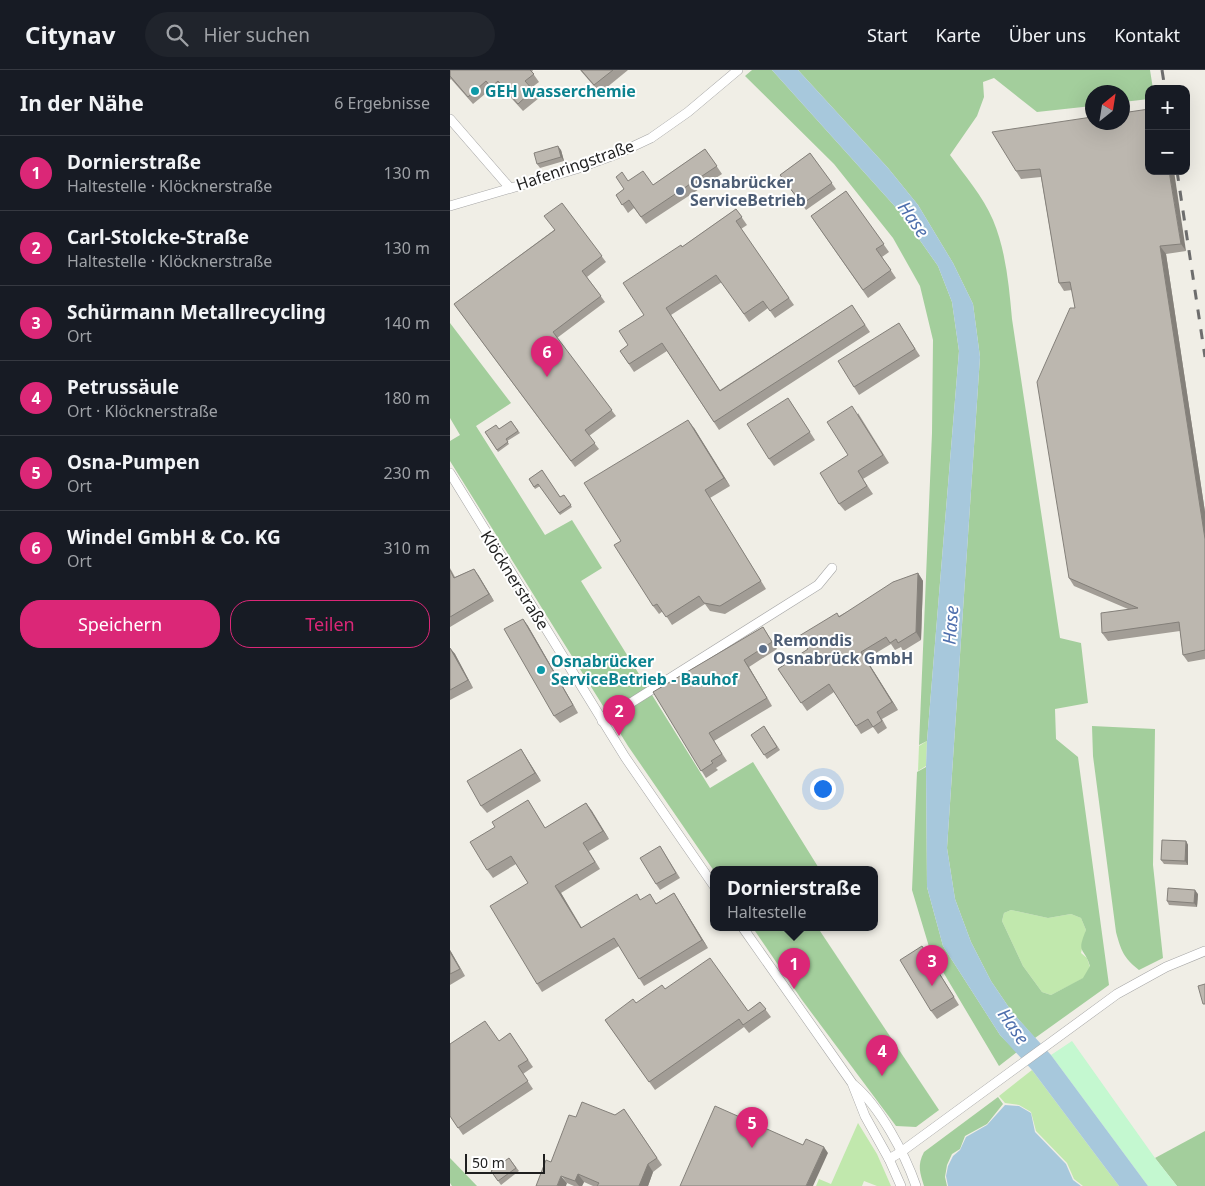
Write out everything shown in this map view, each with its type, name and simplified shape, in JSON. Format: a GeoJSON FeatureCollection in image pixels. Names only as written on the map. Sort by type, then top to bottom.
{"type":"FeatureCollection","features":[{"type":"Feature","properties":{"kind":"street","name":"Hafenringstraße"},"geometry":{"type":"LineString","coordinates":[[450,206],[583,166],[617,154],[651,138],[688,112],[738,70]]}},
{"type":"Feature","properties":{"kind":"street"},"geometry":{"type":"LineString","coordinates":[[450,119],[510,188]]}},
{"type":"Feature","properties":{"kind":"street","name":"Klöcknerstraße"},"geometry":{"type":"LineString","coordinates":[[450,473],[625,758],[710,880]]}},
{"type":"Feature","properties":{"kind":"street"},"geometry":{"type":"LineString","coordinates":[[602,721],[812,590],[822,582],[832,568]]}},
{"type":"Feature","properties":{"kind":"street"},"geometry":{"type":"LineString","coordinates":[[744,931],[852,1083],[865,1116],[889,1159],[901,1186]]}},
{"type":"Feature","properties":{"kind":"street"},"geometry":{"type":"LineString","coordinates":[[889,1159],[1117,994],[1166,967],[1205,951]]}},
{"type":"Feature","properties":{"kind":"street"},"geometry":{"type":"LineString","coordinates":[[852,1083],[864,1093],[878,1112],[901,1152],[916,1186]]}},
{"type":"Feature","properties":{"kind":"green space"},"geometry":{"type":"Polygon","coordinates":[[[752,70],[772,70],[900,212],[938,266],[952,302],[959,351],[927,741],[919,745],[932,433],[933,340],[920,286],[893,238],[834,164],[745,76],[752,70]]]}},
{"type":"Feature","properties":{"kind":"green space"},"geometry":{"type":"Polygon","coordinates":[[[798,70],[1150,70],[1152,85],[1145,85],[1145,99],[1130,101],[1130,85],[1085,85],[1085,107],[1037,112],[994,78],[983,82],[984,97],[977,116],[950,155],[984,203],[993,220],[1001,244],[1060,638],[1081,643],[1088,703],[1055,709],[1056,739],[1078,757],[1109,985],[1035,1038],[1012,1012],[991,981],[971,942],[955,899],[947,848],[980,357],[973,304],[953,263],[918,205],[888,168],[798,70]],[[1011,910],[1004,913],[1002,921],[1023,966],[1042,992],[1051,995],[1083,978],[1090,966],[1081,947],[1086,930],[1081,918],[1071,914],[1048,918],[1011,910]]]}},
{"type":"Feature","properties":{"kind":"green space"},"geometry":{"type":"Polygon","coordinates":[[[450,323],[511,403],[476,426],[545,535],[572,520],[602,568],[581,581],[710,788],[753,762],[818,866],[711,866],[628,746],[450,461],[450,441],[460,435],[450,418],[450,323]]]}},
{"type":"Feature","properties":{"kind":"green space"},"geometry":{"type":"Polygon","coordinates":[[[1092,726],[1155,729],[1153,865],[1163,958],[1139,970],[1124,954],[1116,932],[1093,756],[1092,726]]]}},
{"type":"Feature","properties":{"kind":"green space"},"geometry":{"type":"Polygon","coordinates":[[[927,741],[926,766],[918,771],[919,746],[927,741]]]}},
{"type":"Feature","properties":{"kind":"green space"},"geometry":{"type":"Polygon","coordinates":[[[926,767],[927,887],[943,946],[1000,1035],[1017,1052],[999,1066],[930,950],[912,890],[917,772],[926,767]]]}},
{"type":"Feature","properties":{"kind":"green space"},"geometry":{"type":"Polygon","coordinates":[[[1011,910],[1048,918],[1071,914],[1081,918],[1086,930],[1081,953],[1087,958],[1090,967],[1084,978],[1051,995],[1042,992],[1023,966],[1002,921],[1004,913],[1011,910]]]}},
{"type":"Feature","properties":{"kind":"green space"},"geometry":{"type":"Polygon","coordinates":[[[755,931],[820,931],[939,1110],[916,1127],[896,1126],[802,1000],[755,931]]]}},
{"type":"Feature","properties":{"kind":"green space"},"geometry":{"type":"Polygon","coordinates":[[[1072,1041],[1177,1186],[1148,1186],[1051,1055],[1072,1041]]]}},
{"type":"Feature","properties":{"kind":"green space"},"geometry":{"type":"Polygon","coordinates":[[[1032,1070],[1119,1186],[1083,1186],[1074,1179],[1067,1163],[1036,1131],[1031,1112],[1019,1105],[1005,1103],[999,1096],[1032,1070]]]}},
{"type":"Feature","properties":{"kind":"green space"},"geometry":{"type":"Polygon","coordinates":[[[998,1097],[1003,1104],[987,1124],[965,1136],[960,1149],[952,1154],[947,1165],[945,1177],[947,1186],[924,1186],[920,1165],[924,1152],[998,1097]]]}},
{"type":"Feature","properties":{"kind":"green space"},"geometry":{"type":"Polygon","coordinates":[[[858,1123],[877,1154],[891,1186],[877,1186],[864,1181],[862,1186],[816,1186],[819,1179],[831,1184],[858,1123]]]}},
{"type":"Feature","properties":{"kind":"green space"},"geometry":{"type":"Polygon","coordinates":[[[1205,1131],[1205,1186],[1177,1186],[1155,1158],[1205,1131]]]}},
{"type":"Feature","properties":{"kind":"green space"},"geometry":{"type":"Polygon","coordinates":[[[450,1158],[477,1186],[452,1186],[450,1183],[450,1158]]]}},
{"type":"Feature","properties":{"kind":"water","name":"Hase"},"geometry":{"type":"Polygon","coordinates":[[[772,70],[798,70],[888,168],[918,205],[953,263],[973,304],[980,357],[947,848],[955,899],[971,942],[991,981],[1012,1012],[1051,1055],[1148,1186],[1119,1186],[1032,1070],[1000,1035],[943,946],[927,887],[926,766],[959,351],[952,302],[938,266],[900,212],[772,70]]]}},
{"type":"Feature","properties":{"kind":"water"},"geometry":{"type":"Polygon","coordinates":[[[1005,1105],[1019,1106],[1031,1113],[1035,1132],[1066,1164],[1073,1180],[1081,1186],[948,1186],[946,1176],[948,1166],[953,1156],[960,1150],[966,1137],[987,1125],[1005,1105]]]}},
{"type":"Feature","properties":{"kind":"building","name":"GEH wasserchemie"},"geometry":{"type":"Polygon","coordinates":[[[450,70],[530,70],[534,74],[525,81],[533,90],[518,104],[498,81],[491,87],[486,81],[468,97],[450,76],[450,70]]]}},
{"type":"Feature","properties":{"kind":"building"},"geometry":{"type":"Polygon","coordinates":[[[581,70],[613,70],[594,85],[581,70]]]}},
{"type":"Feature","properties":{"kind":"building"},"geometry":{"type":"Polygon","coordinates":[[[1145,110],[1145,175],[1170,175],[1181,244],[1160,246],[1205,539],[1205,650],[1183,655],[1179,622],[1102,633],[1101,613],[1138,608],[1069,578],[1037,382],[1070,308],[1075,308],[1070,282],[1059,283],[1040,169],[1016,171],[992,132],[1085,118],[1085,130],[1130,130],[1130,112],[1145,110]]]}},
{"type":"Feature","properties":{"kind":"building"},"geometry":{"type":"Polygon","coordinates":[[[558,146],[561,157],[537,164],[534,153],[558,146]]]}},
{"type":"Feature","properties":{"kind":"building","name":"Osnabrücker ServiceBetrieb"},"geometry":{"type":"Polygon","coordinates":[[[705,149],[717,166],[641,217],[629,200],[622,205],[616,195],[624,189],[616,177],[622,172],[628,181],[643,171],[653,185],[705,149]]]}},
{"type":"Feature","properties":{"kind":"building"},"geometry":{"type":"Polygon","coordinates":[[[810,153],[832,183],[802,204],[780,175],[810,153]]]}},
{"type":"Feature","properties":{"kind":"building"},"geometry":{"type":"Polygon","coordinates":[[[846,191],[884,244],[876,249],[891,270],[863,290],[811,216],[846,191]]]}},
{"type":"Feature","properties":{"kind":"building"},"geometry":{"type":"Polygon","coordinates":[[[562,203],[602,256],[582,271],[601,296],[553,332],[612,410],[585,430],[595,443],[571,461],[454,304],[555,230],[544,216],[562,203]]]}},
{"type":"Feature","properties":{"kind":"building"},"geometry":{"type":"Polygon","coordinates":[[[736,209],[742,217],[736,221],[789,298],[770,311],[763,301],[744,314],[716,275],[666,308],[720,391],[852,305],[865,325],[714,422],[662,343],[629,364],[620,351],[628,345],[619,331],[644,315],[623,283],[681,245],[682,247],[736,209]]]}},
{"type":"Feature","properties":{"kind":"building"},"geometry":{"type":"Polygon","coordinates":[[[899,323],[915,349],[854,387],[838,361],[899,323]]]}},
{"type":"Feature","properties":{"kind":"building"},"geometry":{"type":"Polygon","coordinates":[[[788,398],[810,432],[769,459],[747,424],[788,398]]]}},
{"type":"Feature","properties":{"kind":"building"},"geometry":{"type":"Polygon","coordinates":[[[852,406],[883,455],[858,471],[867,486],[839,504],[820,473],[848,455],[827,422],[852,406]]]}},
{"type":"Feature","properties":{"kind":"building"},"geometry":{"type":"Polygon","coordinates":[[[688,420],[724,478],[705,490],[761,581],[720,606],[704,603],[699,596],[666,617],[657,604],[653,606],[614,545],[621,541],[584,483],[688,420]]]}},
{"type":"Feature","properties":{"kind":"building"},"geometry":{"type":"Polygon","coordinates":[[[511,421],[518,431],[506,439],[508,442],[497,450],[485,432],[496,425],[499,429],[511,421]]]}},
{"type":"Feature","properties":{"kind":"building"},"geometry":{"type":"Polygon","coordinates":[[[542,470],[560,497],[564,495],[571,505],[559,513],[538,484],[534,487],[529,479],[542,470]]]}},
{"type":"Feature","properties":{"kind":"building"},"geometry":{"type":"Polygon","coordinates":[[[474,569],[489,594],[450,617],[450,570],[454,578],[474,569]]]}},
{"type":"Feature","properties":{"kind":"building"},"geometry":{"type":"Polygon","coordinates":[[[918,573],[916,632],[898,643],[896,639],[890,643],[886,637],[861,652],[892,702],[877,712],[882,721],[873,727],[868,719],[856,726],[829,684],[801,703],[778,669],[808,649],[799,636],[837,613],[839,617],[893,582],[918,573]]]}},
{"type":"Feature","properties":{"kind":"building","name":"Osnabrücker ServiceBetrieb - Bauhof"},"geometry":{"type":"Polygon","coordinates":[[[523,619],[573,705],[554,716],[504,629],[523,619]]]}},
{"type":"Feature","properties":{"kind":"building"},"geometry":{"type":"Polygon","coordinates":[[[763,627],[772,642],[744,660],[767,698],[709,733],[722,754],[701,771],[653,692],[763,627]]]}},
{"type":"Feature","properties":{"kind":"building"},"geometry":{"type":"Polygon","coordinates":[[[450,648],[468,680],[450,690],[450,648]]]}},
{"type":"Feature","properties":{"kind":"building"},"geometry":{"type":"Polygon","coordinates":[[[764,726],[777,747],[764,755],[751,735],[764,726]]]}},
{"type":"Feature","properties":{"kind":"building"},"geometry":{"type":"Polygon","coordinates":[[[521,749],[535,773],[481,806],[467,781],[521,749]]]}},
{"type":"Feature","properties":{"kind":"building"},"geometry":{"type":"Polygon","coordinates":[[[528,800],[545,828],[586,803],[603,831],[583,843],[595,862],[555,886],[581,928],[637,894],[640,900],[650,894],[656,904],[674,893],[702,940],[639,979],[614,938],[537,984],[490,906],[528,883],[511,856],[487,870],[470,842],[495,827],[492,822],[528,800]]]}},
{"type":"Feature","properties":{"kind":"building"},"geometry":{"type":"Polygon","coordinates":[[[1162,840],[1186,841],[1185,861],[1161,860],[1162,840]]]}},
{"type":"Feature","properties":{"kind":"building"},"geometry":{"type":"Polygon","coordinates":[[[660,846],[676,873],[656,884],[640,858],[660,846]]]}},
{"type":"Feature","properties":{"kind":"building"},"geometry":{"type":"Polygon","coordinates":[[[1168,888],[1195,890],[1194,903],[1167,901],[1168,888]]]}},
{"type":"Feature","properties":{"kind":"building"},"geometry":{"type":"Polygon","coordinates":[[[922,946],[954,997],[931,1011],[900,960],[922,946]]]}},
{"type":"Feature","properties":{"kind":"building"},"geometry":{"type":"Polygon","coordinates":[[[450,952],[460,969],[450,974],[450,952]]]}},
{"type":"Feature","properties":{"kind":"building"},"geometry":{"type":"Polygon","coordinates":[[[710,958],[748,1011],[760,1002],[766,1009],[743,1025],[739,1019],[649,1082],[605,1020],[633,999],[636,1003],[662,985],[665,989],[710,958]]]}},
{"type":"Feature","properties":{"kind":"building"},"geometry":{"type":"Polygon","coordinates":[[[1205,984],[1205,1004],[1203,1004],[1198,986],[1205,984]]]}},
{"type":"Feature","properties":{"kind":"building"},"geometry":{"type":"Polygon","coordinates":[[[485,1021],[499,1041],[510,1033],[528,1060],[518,1066],[528,1081],[458,1128],[450,1116],[450,1044],[485,1021]]]}},
{"type":"Feature","properties":{"kind":"building"},"geometry":{"type":"Polygon","coordinates":[[[582,1102],[615,1115],[624,1109],[657,1158],[648,1164],[639,1186],[597,1186],[599,1183],[578,1174],[575,1181],[561,1176],[557,1186],[536,1186],[546,1160],[551,1162],[569,1115],[576,1117],[582,1102]]]}},
{"type":"Feature","properties":{"kind":"building"},"geometry":{"type":"Polygon","coordinates":[[[715,1106],[803,1145],[806,1139],[824,1147],[806,1186],[680,1186],[715,1106]]]}},
{"type":"Feature","properties":{"kind":"building"},"geometry":{"type":"Polygon","coordinates":[[[509,1158],[516,1168],[498,1181],[491,1171],[509,1158]]]}},
{"type":"Feature","properties":{"kind":"railway"},"geometry":{"type":"LineString","coordinates":[[1162,70],[1164,85]]}},
{"type":"Feature","properties":{"kind":"railway"},"geometry":{"type":"LineString","coordinates":[[1178,175],[1205,357]]}},
{"type":"Feature","properties":{"kind":"place","name":"GEH wasserchemie"},"geometry":{"type":"Point","coordinates":[475,91]}},
{"type":"Feature","properties":{"kind":"place","name":"Osnabrücker ServiceBetrieb"},"geometry":{"type":"Point","coordinates":[680,191]}},
{"type":"Feature","properties":{"kind":"place","name":"Windel GmbH & Co. KG"},"geometry":{"type":"Point","coordinates":[547,377]}},
{"type":"Feature","properties":{"kind":"place","name":"Remondis Osnabrück GmbH"},"geometry":{"type":"Point","coordinates":[763,649]}},
{"type":"Feature","properties":{"kind":"place","name":"Osnabrücker ServiceBetrieb - Bauhof"},"geometry":{"type":"Point","coordinates":[541,670]}},
{"type":"Feature","properties":{"kind":"place","name":"Carl-Stolcke-Straße"},"geometry":{"type":"Point","coordinates":[619,736]}},
{"type":"Feature","properties":{"kind":"place","name":"Schürmann Metallrecycling"},"geometry":{"type":"Point","coordinates":[932,986]}},
{"type":"Feature","properties":{"kind":"place","name":"Dornierstraße"},"geometry":{"type":"Point","coordinates":[794,989]}},
{"type":"Feature","properties":{"kind":"place","name":"Petrussäule"},"geometry":{"type":"Point","coordinates":[882,1076]}},
{"type":"Feature","properties":{"kind":"place","name":"Osna-Pumpen"},"geometry":{"type":"Point","coordinates":[752,1148]}}]}
